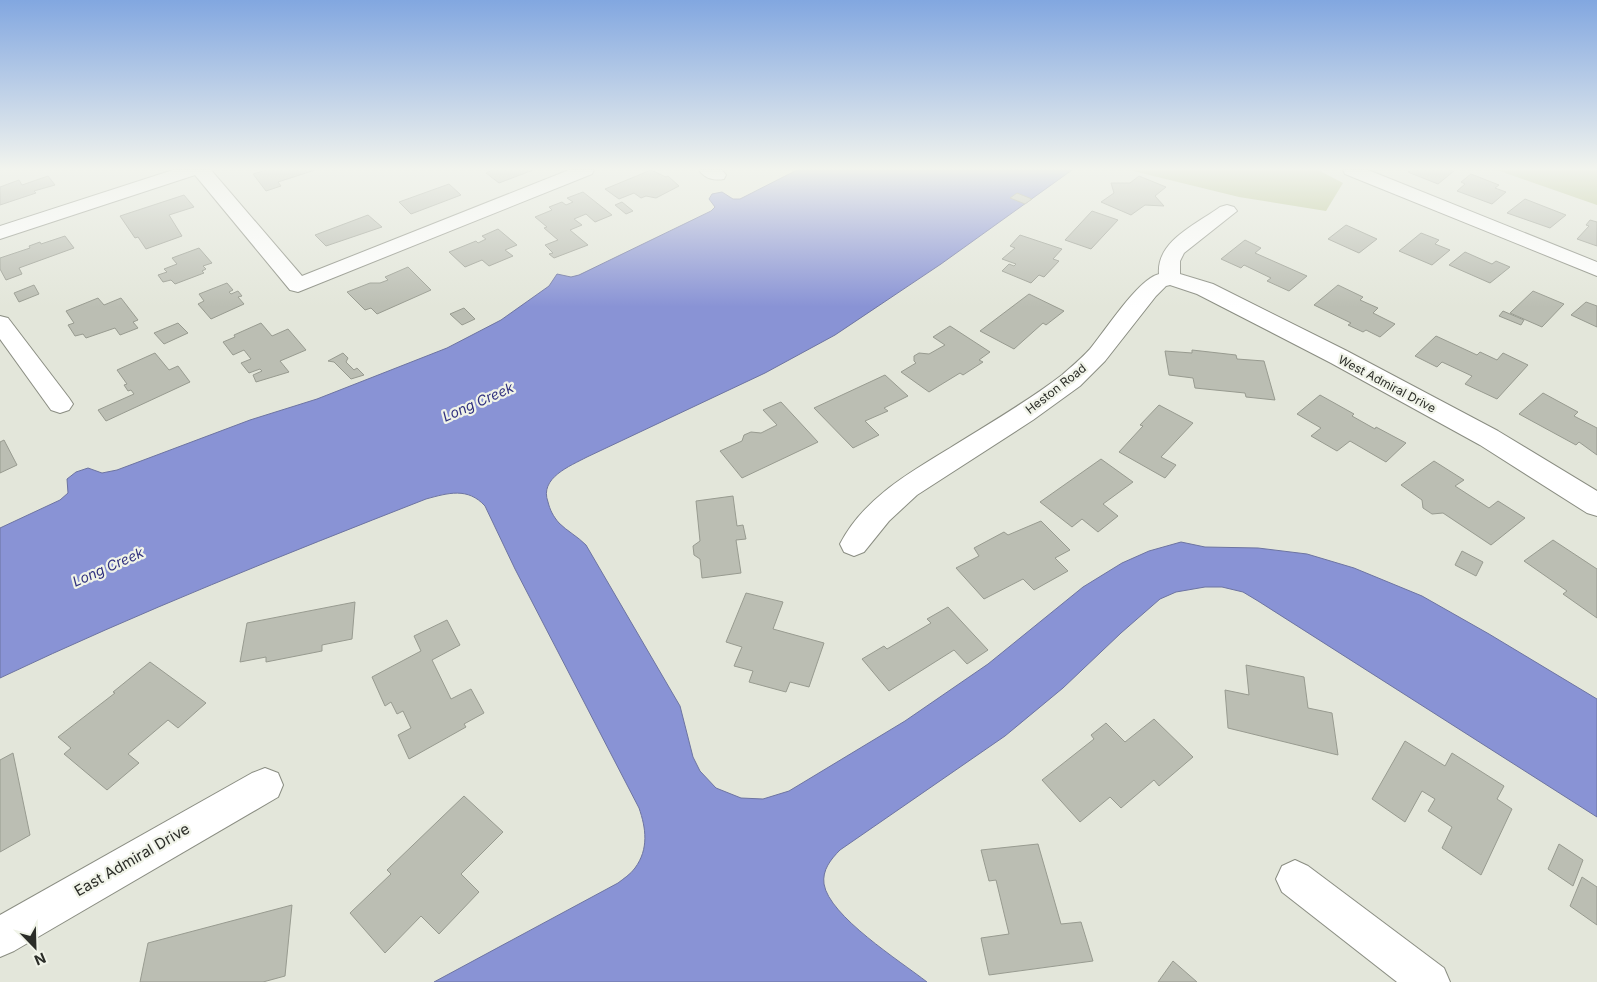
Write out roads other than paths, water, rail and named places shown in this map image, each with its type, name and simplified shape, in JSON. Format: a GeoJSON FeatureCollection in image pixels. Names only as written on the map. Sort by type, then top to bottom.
{"type":"FeatureCollection","features":[{"type":"Feature","properties":{"kind":"street"},"geometry":{"type":"LineString","coordinates":[[0,233],[52,216]]}},
{"type":"Feature","properties":{"kind":"street"},"geometry":{"type":"LineString","coordinates":[[240,216],[298,284],[470,216]]}},
{"type":"Feature","properties":{"kind":"street"},"geometry":{"type":"LineString","coordinates":[[1170,278],[1171,257],[1179,247],[1221,216]]}},
{"type":"Feature","properties":{"kind":"street"},"geometry":{"type":"LineString","coordinates":[[1464,216],[1597,270]]}},
{"type":"Feature","properties":{"kind":"street","name":"West Admiral Drive"},"geometry":{"type":"LineString","coordinates":[[1170,278],[1205,289],[1339,357],[1489,438],[1597,505]]}},
{"type":"Feature","properties":{"kind":"street","name":"Heston Road"},"geometry":{"type":"LineString","coordinates":[[854,544],[879,513],[907,488],[1024,414],[1071,380],[1096,356],[1148,291],[1158,281],[1170,278]]}},
{"type":"Feature","properties":{"kind":"street"},"geometry":{"type":"LineString","coordinates":[[0,322],[60,404]]}},
{"type":"Feature","properties":{"kind":"street","name":"East Admiral Drive"},"geometry":{"type":"LineString","coordinates":[[0,937],[265,785]]}},
{"type":"Feature","properties":{"kind":"street"},"geometry":{"type":"LineString","coordinates":[[1295,879],[1430,982]]}},
{"type":"Feature","properties":{"kind":"water","name":"Long Creek"},"geometry":{"type":"Polygon","coordinates":[[[701,216],[1008,216],[941,264],[835,335],[765,373],[572,464],[558,474],[548,486],[546,494],[552,513],[565,529],[586,545],[680,706],[693,757],[700,771],[716,788],[741,798],[763,799],[789,791],[905,721],[988,664],[1083,587],[1122,563],[1149,551],[1181,542],[1205,547],[1258,548],[1307,554],[1354,568],[1422,596],[1597,699],[1597,817],[1243,592],[1222,587],[1205,587],[1176,592],[1160,599],[1063,688],[1005,736],[840,850],[830,861],[824,874],[824,884],[829,897],[838,910],[867,937],[927,982],[434,982],[618,883],[635,868],[643,853],[645,838],[639,808],[515,569],[485,506],[478,500],[472,496],[457,493],[426,499],[158,607],[0,678],[0,528],[60,500],[68,493],[67,479],[76,472],[88,468],[102,473],[117,470],[250,420],[317,399],[447,348],[501,320],[549,286],[557,274],[571,277],[579,275],[701,216]]]}}]}
